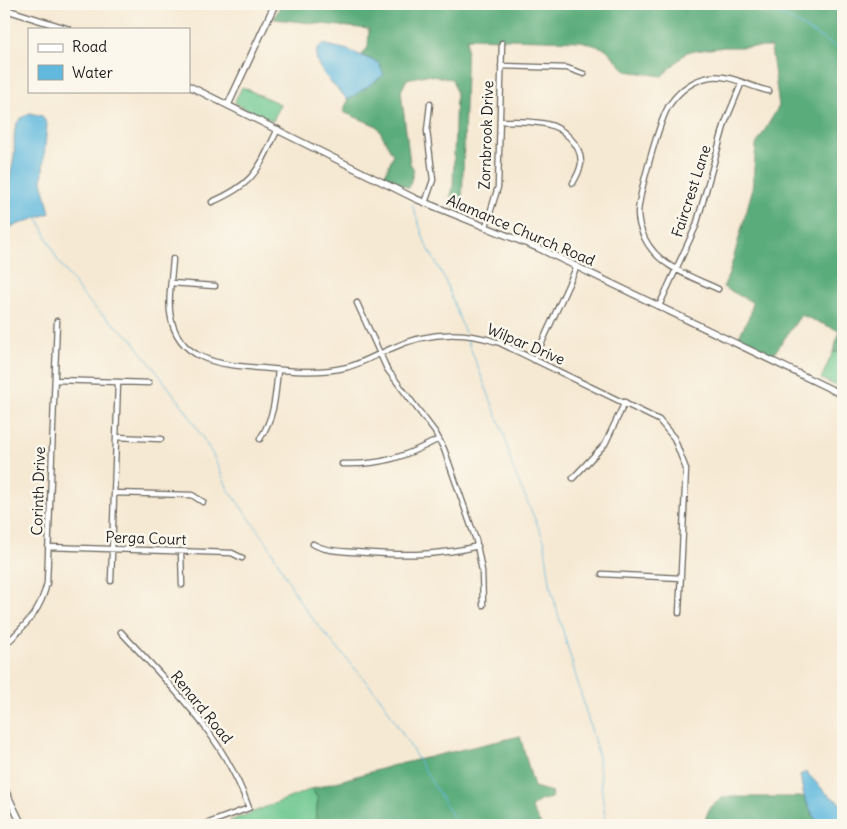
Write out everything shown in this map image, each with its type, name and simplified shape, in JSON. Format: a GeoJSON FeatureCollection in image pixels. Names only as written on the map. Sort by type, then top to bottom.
{"type":"FeatureCollection","features":[{"type":"Feature","properties":{"kind":"main road"},"geometry":{"type":"LineString","coordinates":[[228,105],[276,4]]}},
{"type":"Feature","properties":{"kind":"main road"},"geometry":{"type":"LineString","coordinates":[[4,9],[65,28]]}},
{"type":"Feature","properties":{"kind":"main road","name":"Alamance Church Road"},"geometry":{"type":"LineString","coordinates":[[190,86],[278,128],[425,202],[486,226],[577,266],[843,395]]}},
{"type":"Feature","properties":{"kind":"main road"},"geometry":{"type":"LineString","coordinates":[[4,788],[22,825]]}},
{"type":"Feature","properties":{"kind":"street","name":"Zornbrook Drive"},"geometry":{"type":"LineString","coordinates":[[486,226],[498,187],[502,43]]}},
{"type":"Feature","properties":{"kind":"street"},"geometry":{"type":"LineString","coordinates":[[501,66],[567,68],[584,74]]}},
{"type":"Feature","properties":{"kind":"street"},"geometry":{"type":"LineString","coordinates":[[718,289],[676,269],[660,259],[651,249],[645,239],[639,220],[641,198],[664,115],[684,88],[710,77],[722,77],[769,91]]}},
{"type":"Feature","properties":{"kind":"street","name":"Faircrest Lane"},"geometry":{"type":"LineString","coordinates":[[659,306],[696,226],[725,123],[742,82]]}},
{"type":"Feature","properties":{"kind":"street"},"geometry":{"type":"LineString","coordinates":[[425,202],[433,180],[427,131],[430,104]]}},
{"type":"Feature","properties":{"kind":"street"},"geometry":{"type":"LineString","coordinates":[[500,121],[548,124],[566,134],[574,142],[581,162],[579,172],[573,183]]}},
{"type":"Feature","properties":{"kind":"street"},"geometry":{"type":"LineString","coordinates":[[212,202],[233,193],[252,178],[278,128]]}},
{"type":"Feature","properties":{"kind":"street","name":"Wilpar Drive"},"geometry":{"type":"LineString","coordinates":[[173,259],[170,313],[178,335],[189,350],[204,360],[221,364],[278,370],[333,370],[349,366],[427,336],[457,334],[492,340],[651,415],[663,424],[674,438],[683,457],[686,484],[680,613]]}},
{"type":"Feature","properties":{"kind":"street"},"geometry":{"type":"LineString","coordinates":[[534,360],[577,266]]}},
{"type":"Feature","properties":{"kind":"street"},"geometry":{"type":"LineString","coordinates":[[171,283],[214,286]]}},
{"type":"Feature","properties":{"kind":"street"},"geometry":{"type":"LineString","coordinates":[[357,303],[380,354],[395,381],[439,439],[478,546],[482,572],[483,605]]}},
{"type":"Feature","properties":{"kind":"street","name":"Corinth Drive"},"geometry":{"type":"LineString","coordinates":[[4,646],[35,614],[41,605],[47,584],[57,321]]}},
{"type":"Feature","properties":{"kind":"street"},"geometry":{"type":"LineString","coordinates":[[260,439],[270,422],[275,405],[278,370]]}},
{"type":"Feature","properties":{"kind":"street"},"geometry":{"type":"LineString","coordinates":[[55,380],[149,384]]}},
{"type":"Feature","properties":{"kind":"street"},"geometry":{"type":"LineString","coordinates":[[111,581],[118,382]]}},
{"type":"Feature","properties":{"kind":"street"},"geometry":{"type":"LineString","coordinates":[[573,478],[605,444],[625,402]]}},
{"type":"Feature","properties":{"kind":"street"},"geometry":{"type":"LineString","coordinates":[[116,438],[161,439]]}},
{"type":"Feature","properties":{"kind":"street"},"geometry":{"type":"LineString","coordinates":[[342,464],[388,462],[408,455],[439,439]]}},
{"type":"Feature","properties":{"kind":"street"},"geometry":{"type":"LineString","coordinates":[[115,493],[192,496],[203,502]]}},
{"type":"Feature","properties":{"kind":"street"},"geometry":{"type":"LineString","coordinates":[[312,544],[328,550],[406,556],[445,554],[478,546]]}},
{"type":"Feature","properties":{"kind":"street","name":"Perga Court"},"geometry":{"type":"LineString","coordinates":[[48,547],[232,553],[242,558]]}},
{"type":"Feature","properties":{"kind":"street"},"geometry":{"type":"LineString","coordinates":[[181,552],[182,586]]}},
{"type":"Feature","properties":{"kind":"street"},"geometry":{"type":"LineString","coordinates":[[602,574],[681,578]]}},
{"type":"Feature","properties":{"kind":"street","name":"Renard Road"},"geometry":{"type":"LineString","coordinates":[[122,632],[208,729],[233,770],[249,808],[203,825]]}},
{"type":"Feature","properties":{"kind":"green space"},"geometry":{"type":"Polygon","coordinates":[[[281,4],[843,4],[843,352],[833,352],[840,331],[801,315],[773,355],[738,338],[751,313],[752,302],[723,287],[729,274],[752,191],[756,145],[779,106],[771,47],[724,47],[687,52],[662,76],[626,71],[606,49],[581,41],[467,38],[462,209],[449,204],[453,187],[456,92],[452,79],[426,75],[407,79],[401,91],[410,163],[414,170],[409,188],[384,177],[393,155],[377,126],[343,112],[348,100],[384,75],[379,63],[362,55],[368,47],[369,29],[274,19],[281,4]]]}},
{"type":"Feature","properties":{"kind":"green space"},"geometry":{"type":"Polygon","coordinates":[[[242,87],[280,104],[273,121],[236,104],[235,101],[242,87]]]}},
{"type":"Feature","properties":{"kind":"green space"},"geometry":{"type":"Polygon","coordinates":[[[833,352],[843,352],[843,389],[821,379],[833,352]]]}},
{"type":"Feature","properties":{"kind":"green space"},"geometry":{"type":"Polygon","coordinates":[[[520,736],[534,787],[552,792],[551,798],[540,801],[531,807],[541,825],[315,825],[318,799],[312,789],[391,766],[520,736]]]}},
{"type":"Feature","properties":{"kind":"green space"},"geometry":{"type":"Polygon","coordinates":[[[312,789],[318,799],[315,825],[220,825],[312,789]]]}},
{"type":"Feature","properties":{"kind":"green space"},"geometry":{"type":"Polygon","coordinates":[[[724,797],[804,797],[818,825],[703,825],[710,807],[724,797]]]}},
{"type":"Feature","properties":{"kind":"water"},"geometry":{"type":"Polygon","coordinates":[[[323,44],[348,50],[379,63],[384,75],[348,100],[330,81],[319,65],[316,57],[317,50],[323,44]]]}},
{"type":"Feature","properties":{"kind":"water"},"geometry":{"type":"Polygon","coordinates":[[[30,113],[42,116],[47,124],[42,181],[50,213],[11,227],[6,212],[6,202],[14,157],[15,130],[20,120],[30,113]]]}},
{"type":"Feature","properties":{"kind":"water"},"geometry":{"type":"Polygon","coordinates":[[[806,772],[826,793],[843,805],[843,825],[818,825],[804,797],[800,775],[806,772]]]}},
{"type":"Feature","properties":{"kind":"waterway"},"geometry":{"type":"LineString","coordinates":[[751,4],[790,19],[843,51]]}},
{"type":"Feature","properties":{"kind":"waterway"},"geometry":{"type":"LineString","coordinates":[[412,204],[425,242],[445,280],[465,333]]}},
{"type":"Feature","properties":{"kind":"waterway"},"geometry":{"type":"LineString","coordinates":[[37,216],[57,259],[81,293],[97,310],[131,338],[185,409],[213,455],[228,489],[268,544],[299,600],[315,622],[382,700],[458,825]]}},
{"type":"Feature","properties":{"kind":"waterway"},"geometry":{"type":"LineString","coordinates":[[466,337],[504,434],[513,469],[544,540],[551,589],[597,750],[606,825]]}}]}
